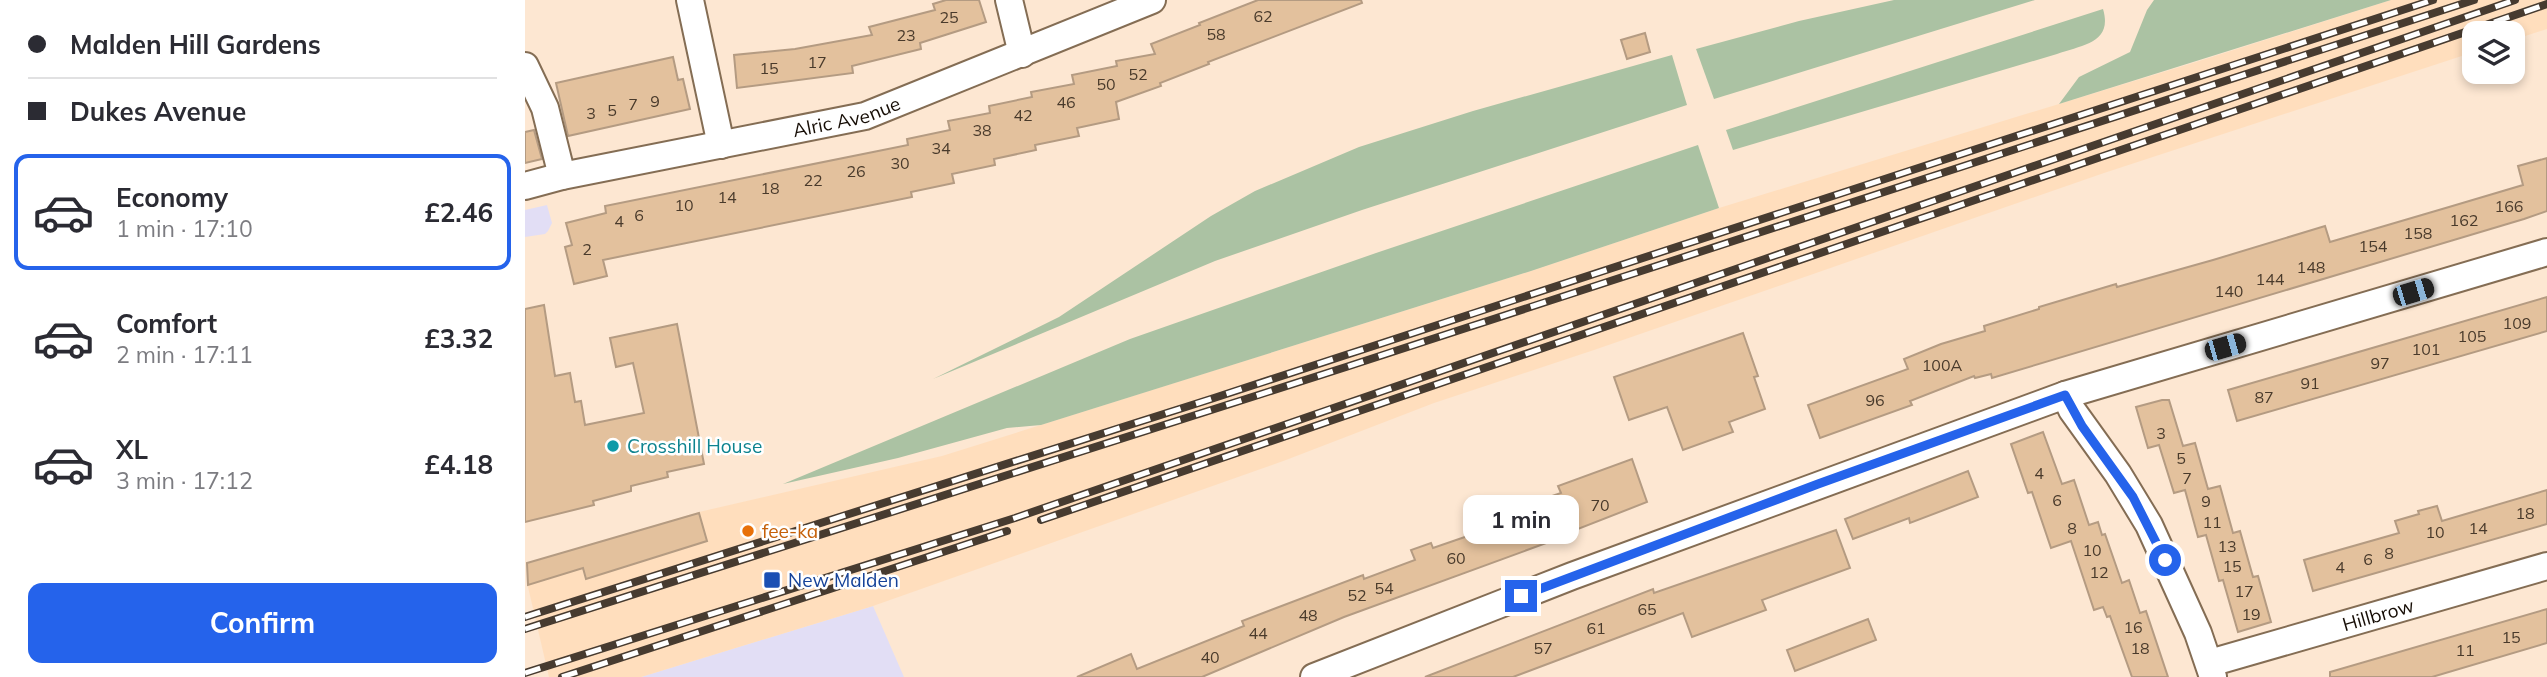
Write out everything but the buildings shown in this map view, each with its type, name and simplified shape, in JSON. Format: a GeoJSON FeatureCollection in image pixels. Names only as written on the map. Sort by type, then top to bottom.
{"type":"FeatureCollection","features":[{"type":"Feature","properties":{"kind":"street"},"geometry":{"type":"LineString","coordinates":[[690,0],[721,145]]}},
{"type":"Feature","properties":{"kind":"street"},"geometry":{"type":"LineString","coordinates":[[1009,0],[1022,54]]}},
{"type":"Feature","properties":{"kind":"street","name":"Alric Avenue"},"geometry":{"type":"LineString","coordinates":[[525,186],[562,176],[865,116],[1152,0]]}},
{"type":"Feature","properties":{"kind":"street"},"geometry":{"type":"LineString","coordinates":[[525,66],[545,108],[562,176]]}},
{"type":"Feature","properties":{"kind":"street"},"geometry":{"type":"LineString","coordinates":[[1314,677],[1572,576],[2065,395],[2547,252]]}},
{"type":"Feature","properties":{"kind":"street"},"geometry":{"type":"LineString","coordinates":[[2065,395],[2077,418],[2118,474],[2149,525],[2181,594],[2211,670]]}},
{"type":"Feature","properties":{"kind":"street","name":"Hillbrow"},"geometry":{"type":"LineString","coordinates":[[2211,670],[2547,566]]}},
{"type":"Feature","properties":{"kind":"shaded area"},"geometry":{"type":"Polygon","coordinates":[[[2391,0],[2547,0],[2547,29],[2525,36],[2525,21],[2462,21],[2462,56],[2104,173],[1434,403],[1286,460],[873,606],[641,677],[549,677],[528,587],[527,563],[699,512],[942,456],[1531,271],[1719,208],[2391,0]]]}},
{"type":"Feature","properties":{"kind":"shaded area"},"geometry":{"type":"Polygon","coordinates":[[[547,205],[552,223],[548,231],[545,234],[525,237],[525,210],[547,205]]]}},
{"type":"Feature","properties":{"kind":"shaded area"},"geometry":{"type":"Polygon","coordinates":[[[873,606],[904,677],[641,677],[873,606]]]}},
{"type":"Feature","properties":{"kind":"green space"},"geometry":{"type":"Polygon","coordinates":[[[1894,0],[2035,0],[1714,99],[1696,49],[1799,21],[1894,0]]]}},
{"type":"Feature","properties":{"kind":"green space"},"geometry":{"type":"Polygon","coordinates":[[[2154,0],[2391,0],[2059,104],[2079,77],[2130,52],[2147,10],[2154,0]]]}},
{"type":"Feature","properties":{"kind":"green space"},"geometry":{"type":"Polygon","coordinates":[[[2103,9],[2104,29],[2100,36],[2086,45],[1733,150],[1726,130],[2103,9]]]}},
{"type":"Feature","properties":{"kind":"green space"},"geometry":{"type":"Polygon","coordinates":[[[1672,55],[1687,105],[1362,210],[1215,261],[933,379],[1059,317],[1211,216],[1255,191],[1359,147],[1473,111],[1672,55]]]}},
{"type":"Feature","properties":{"kind":"green space"},"geometry":{"type":"Polygon","coordinates":[[[1698,145],[1719,208],[1531,271],[1041,425],[1007,428],[898,458],[783,484],[1130,339],[1698,145]]]}},
{"type":"Feature","properties":{"kind":"railway"},"geometry":{"type":"LineString","coordinates":[[525,617],[1214,398],[2433,0]]}},
{"type":"Feature","properties":{"kind":"railway"},"geometry":{"type":"LineString","coordinates":[[525,629],[1346,367],[2474,0]]}},
{"type":"Feature","properties":{"kind":"railway"},"geometry":{"type":"LineString","coordinates":[[525,673],[1015,518],[2515,0]]}},
{"type":"Feature","properties":{"kind":"railway"},"geometry":{"type":"LineString","coordinates":[[1041,520],[2547,4]]}},
{"type":"Feature","properties":{"kind":"railway"},"geometry":{"type":"LineString","coordinates":[[562,677],[1007,531]]}},
{"type":"Feature","properties":{"kind":"place","name":"Crosshill House"},"geometry":{"type":"Point","coordinates":[613,446]}},
{"type":"Feature","properties":{"kind":"place","name":"fee-ka"},"geometry":{"type":"Point","coordinates":[748,531]}},
{"type":"Feature","properties":{"kind":"place","name":"New Malden"},"geometry":{"type":"Point","coordinates":[772,580]}},
{"type":"Feature","properties":{"kind":"route"},"geometry":{"type":"LineString","coordinates":[[1521,596],[1818,484],[2065,395],[2082,426],[2133,497],[2165,560]]}}]}
